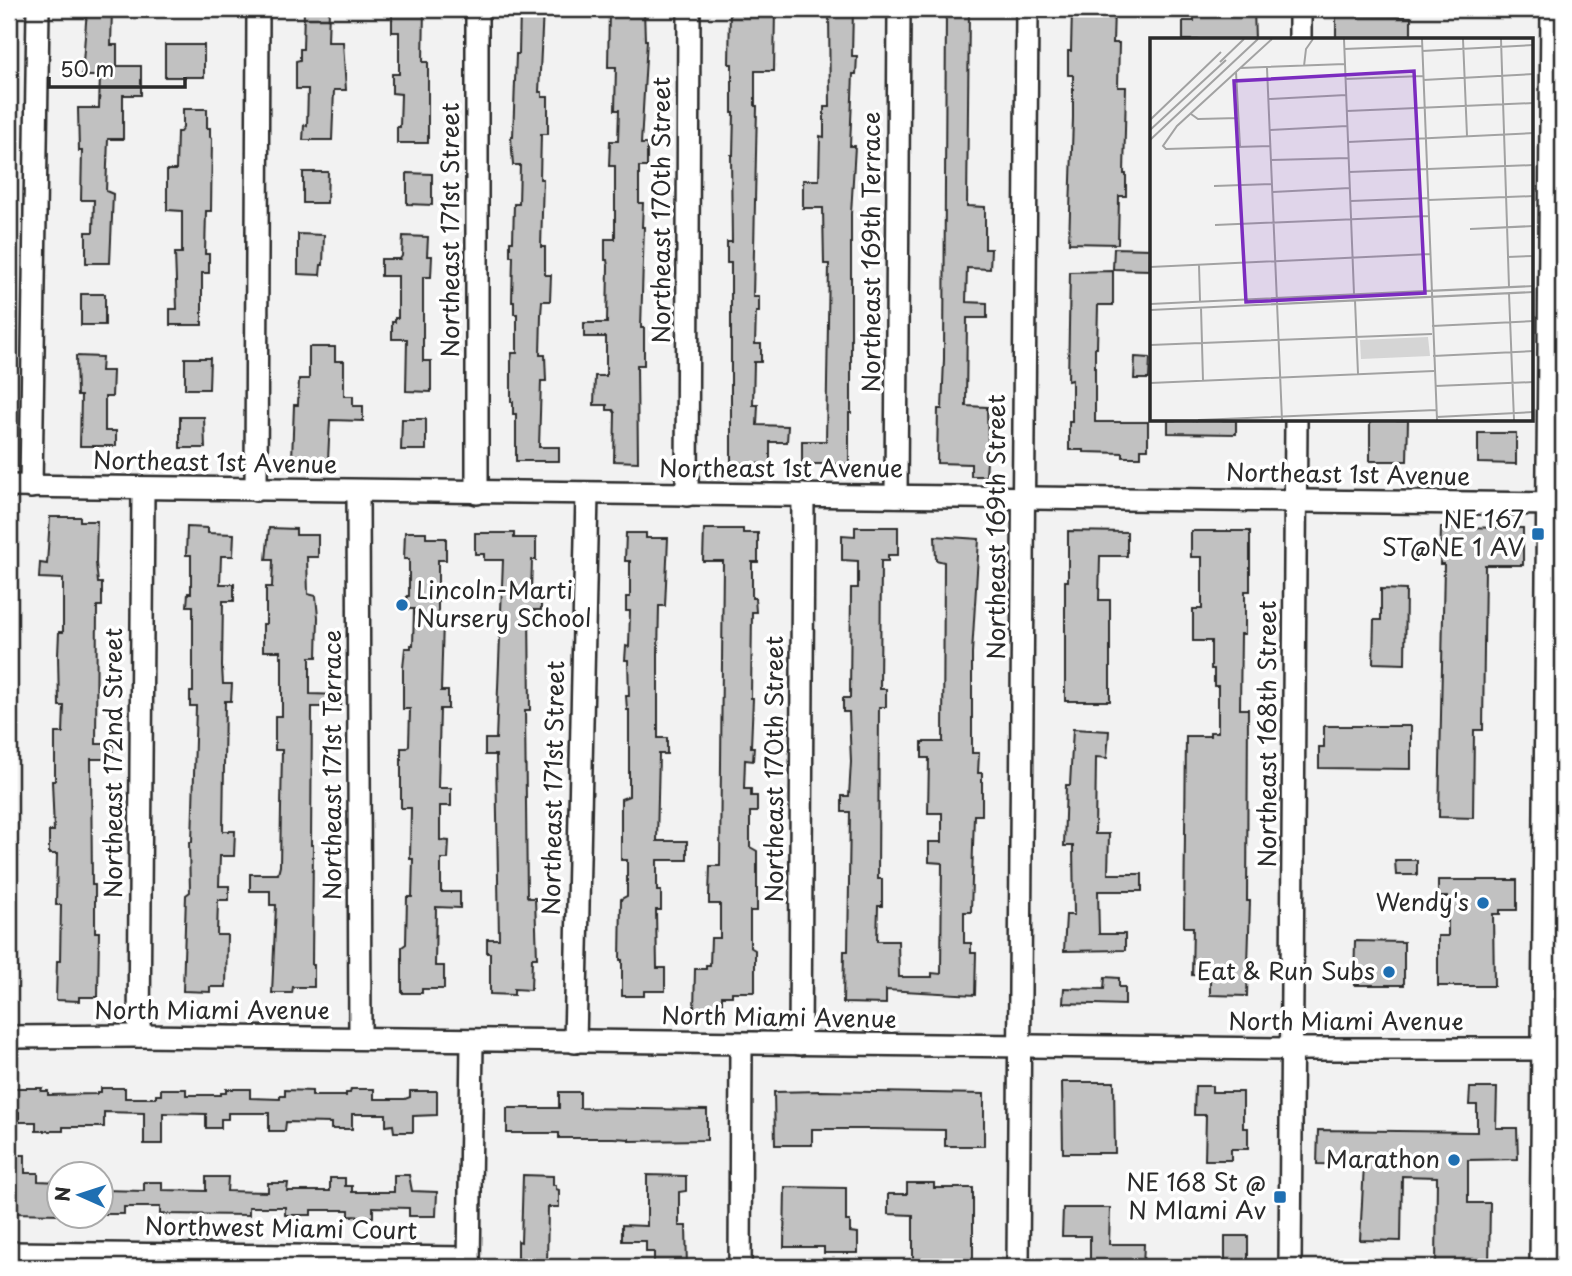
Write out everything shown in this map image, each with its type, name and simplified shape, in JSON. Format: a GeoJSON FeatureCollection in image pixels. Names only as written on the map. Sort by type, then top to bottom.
{"type":"FeatureCollection","features":[{"type":"Feature","properties":{"kind":"main road"},"geometry":{"type":"LineString","coordinates":[[1547,1267],[1559,448],[1558,9]]}},
{"type":"Feature","properties":{"kind":"street"},"geometry":{"type":"LineString","coordinates":[[31,487],[38,9]]}},
{"type":"Feature","properties":{"kind":"street"},"geometry":{"type":"LineString","coordinates":[[256,490],[258,9]]}},
{"type":"Feature","properties":{"kind":"street","name":"Northeast 171st Street"},"geometry":{"type":"LineString","coordinates":[[477,9],[477,493]]}},
{"type":"Feature","properties":{"kind":"street","name":"Northeast 170th Street"},"geometry":{"type":"LineString","coordinates":[[687,495],[689,9]]}},
{"type":"Feature","properties":{"kind":"street","name":"Northeast 169th Terrace"},"geometry":{"type":"LineString","coordinates":[[896,496],[899,9]]}},
{"type":"Feature","properties":{"kind":"street","name":"Northeast 169th Street"},"geometry":{"type":"LineString","coordinates":[[1018,1267],[1027,9]]}},
{"type":"Feature","properties":{"kind":"street"},"geometry":{"type":"LineString","coordinates":[[1300,9],[1300,38]]}},
{"type":"Feature","properties":{"kind":"street","name":"Northeast 168th Street"},"geometry":{"type":"LineString","coordinates":[[1290,1267],[1296,422]]}},
{"type":"Feature","properties":{"kind":"street","name":"Northeast 1st Avenue"},"geometry":{"type":"LineString","coordinates":[[9,486],[1296,500],[1558,507]]}},
{"type":"Feature","properties":{"kind":"street","name":"Northeast 172nd Street"},"geometry":{"type":"LineString","coordinates":[[139,1036],[142,489]]}},
{"type":"Feature","properties":{"kind":"street","name":"Northeast 171st Terrace"},"geometry":{"type":"LineString","coordinates":[[358,491],[360,1038]]}},
{"type":"Feature","properties":{"kind":"street","name":"Northeast 171st Street"},"geometry":{"type":"LineString","coordinates":[[575,1042],[587,494]]}},
{"type":"Feature","properties":{"kind":"street","name":"Northeast 170th Street"},"geometry":{"type":"LineString","coordinates":[[800,1044],[803,495]]}},
{"type":"Feature","properties":{"kind":"street","name":"North Miami Avenue"},"geometry":{"type":"LineString","coordinates":[[9,1037],[1549,1049]]}},
{"type":"Feature","properties":{"kind":"street"},"geometry":{"type":"LineString","coordinates":[[469,1263],[472,1041]]}},
{"type":"Feature","properties":{"kind":"street"},"geometry":{"type":"LineString","coordinates":[[740,1267],[741,1044]]}},
{"type":"Feature","properties":{"kind":"street","name":"Northwest Miami Court"},"geometry":{"type":"LineString","coordinates":[[9,1253],[262,1261],[469,1263]]}},
{"type":"Feature","properties":{"kind":"building"},"geometry":{"type":"Polygon","coordinates":[[[87,9],[112,9],[111,45],[117,45],[117,66],[141,66],[141,95],[123,95],[123,139],[108,139],[106,191],[113,194],[110,263],[86,263],[86,232],[93,232],[94,200],[81,200],[82,151],[79,151],[78,108],[99,108],[100,76],[82,76],[87,9]]]}},
{"type":"Feature","properties":{"kind":"building"},"geometry":{"type":"Polygon","coordinates":[[[304,9],[329,9],[328,42],[343,42],[346,90],[334,90],[332,140],[303,140],[304,125],[307,126],[308,89],[296,89],[296,61],[300,60],[300,49],[303,49],[304,9]]]}},
{"type":"Feature","properties":{"kind":"building"},"geometry":{"type":"Polygon","coordinates":[[[392,9],[424,9],[423,62],[428,62],[428,143],[397,143],[401,94],[392,93],[392,74],[399,74],[399,32],[392,32],[392,9]]]}},
{"type":"Feature","properties":{"kind":"building"},"geometry":{"type":"Polygon","coordinates":[[[520,9],[543,9],[539,92],[542,92],[542,97],[548,97],[548,134],[541,134],[541,247],[545,247],[545,275],[551,275],[550,301],[542,301],[541,315],[540,355],[545,355],[546,381],[541,381],[539,447],[559,447],[559,461],[516,461],[516,414],[513,414],[511,402],[511,361],[512,353],[517,353],[517,314],[514,314],[512,302],[513,256],[510,256],[510,241],[513,241],[514,204],[519,204],[520,165],[513,165],[511,137],[516,54],[519,54],[520,9]]]}},
{"type":"Feature","properties":{"kind":"building"},"geometry":{"type":"Polygon","coordinates":[[[609,9],[644,9],[647,40],[641,144],[647,144],[647,167],[639,167],[639,203],[643,203],[644,227],[641,328],[644,328],[644,365],[637,365],[638,462],[614,461],[615,413],[613,410],[607,410],[607,405],[594,405],[595,376],[606,376],[606,337],[584,337],[584,323],[607,323],[608,266],[605,260],[605,239],[615,239],[615,166],[609,166],[610,141],[618,141],[619,110],[615,110],[616,67],[608,67],[609,9]]]}},
{"type":"Feature","properties":{"kind":"building"},"geometry":{"type":"Polygon","coordinates":[[[730,9],[775,9],[774,71],[755,71],[757,106],[753,297],[759,297],[755,344],[761,344],[761,362],[754,362],[753,405],[758,405],[757,425],[788,426],[787,442],[770,442],[770,464],[731,463],[731,263],[727,263],[727,242],[732,242],[731,155],[734,113],[732,64],[729,64],[730,9]]]}},
{"type":"Feature","properties":{"kind":"building"},"geometry":{"type":"Polygon","coordinates":[[[830,9],[853,9],[852,56],[857,56],[856,74],[853,74],[850,146],[855,146],[851,214],[849,464],[802,464],[802,441],[826,441],[829,264],[824,264],[823,208],[803,208],[803,180],[819,180],[824,107],[830,107],[830,9]]]}},
{"type":"Feature","properties":{"kind":"building"},"geometry":{"type":"Polygon","coordinates":[[[946,9],[969,11],[967,206],[985,207],[985,249],[991,249],[990,269],[967,268],[966,302],[987,303],[987,318],[967,318],[966,406],[987,407],[986,476],[971,476],[971,464],[937,463],[938,409],[942,409],[944,359],[946,9]]]}},
{"type":"Feature","properties":{"kind":"building"},"geometry":{"type":"Polygon","coordinates":[[[1072,9],[1114,9],[1113,43],[1119,43],[1118,87],[1126,87],[1126,196],[1119,196],[1118,244],[1069,243],[1073,75],[1068,75],[1068,51],[1071,51],[1072,9]]]}},
{"type":"Feature","properties":{"kind":"building"},"geometry":{"type":"Polygon","coordinates":[[[1194,9],[1254,9],[1255,38],[1183,38],[1183,21],[1194,21],[1194,9]]]}},
{"type":"Feature","properties":{"kind":"building"},"geometry":{"type":"Polygon","coordinates":[[[1336,16],[1411,17],[1411,38],[1336,38],[1336,16]]]}},
{"type":"Feature","properties":{"kind":"building"},"geometry":{"type":"Polygon","coordinates":[[[165,45],[204,45],[204,77],[165,77],[165,45]]]}},
{"type":"Feature","properties":{"kind":"building"},"geometry":{"type":"Polygon","coordinates":[[[183,109],[207,109],[207,128],[210,128],[212,138],[211,211],[206,211],[205,254],[209,254],[209,273],[202,273],[202,325],[170,325],[170,309],[177,309],[175,253],[182,253],[182,211],[167,210],[167,170],[176,170],[177,132],[183,128],[183,109]]]}},
{"type":"Feature","properties":{"kind":"building"},"geometry":{"type":"Polygon","coordinates":[[[303,172],[328,172],[327,203],[303,203],[303,172]]]}},
{"type":"Feature","properties":{"kind":"building"},"geometry":{"type":"Polygon","coordinates":[[[407,173],[432,174],[432,205],[407,204],[407,173]]]}},
{"type":"Feature","properties":{"kind":"building"},"geometry":{"type":"Polygon","coordinates":[[[298,234],[324,235],[320,275],[298,274],[298,234]]]}},
{"type":"Feature","properties":{"kind":"building"},"geometry":{"type":"Polygon","coordinates":[[[403,236],[428,237],[427,256],[432,256],[431,277],[423,277],[423,361],[431,361],[431,392],[406,391],[407,339],[392,339],[392,322],[398,318],[398,276],[381,276],[381,259],[400,259],[403,236]]]}},
{"type":"Feature","properties":{"kind":"building"},"geometry":{"type":"Polygon","coordinates":[[[1114,248],[1150,249],[1150,270],[1113,269],[1114,248]]]}},
{"type":"Feature","properties":{"kind":"building"},"geometry":{"type":"Polygon","coordinates":[[[1113,271],[1113,305],[1098,305],[1095,422],[1148,422],[1148,449],[1141,449],[1141,457],[1123,457],[1123,453],[1069,450],[1069,422],[1072,422],[1072,380],[1068,381],[1070,272],[1113,271]]]}},
{"type":"Feature","properties":{"kind":"building"},"geometry":{"type":"Polygon","coordinates":[[[81,294],[105,294],[105,325],[81,325],[81,294]]]}},
{"type":"Feature","properties":{"kind":"building"},"geometry":{"type":"Polygon","coordinates":[[[309,347],[335,347],[335,361],[344,361],[344,396],[353,396],[353,406],[363,406],[363,421],[330,420],[328,460],[292,459],[294,405],[298,405],[299,379],[309,379],[309,347]]]}},
{"type":"Feature","properties":{"kind":"building"},"geometry":{"type":"Polygon","coordinates":[[[76,356],[102,357],[101,371],[113,371],[112,397],[105,397],[105,431],[116,431],[116,446],[80,446],[81,396],[77,396],[76,356]]]}},
{"type":"Feature","properties":{"kind":"building"},"geometry":{"type":"Polygon","coordinates":[[[1135,357],[1150,358],[1149,379],[1134,379],[1135,357]]]}},
{"type":"Feature","properties":{"kind":"building"},"geometry":{"type":"Polygon","coordinates":[[[185,358],[210,358],[209,389],[185,389],[185,358]]]}},
{"type":"Feature","properties":{"kind":"building"},"geometry":{"type":"Polygon","coordinates":[[[180,417],[204,417],[205,448],[180,448],[180,417]]]}},
{"type":"Feature","properties":{"kind":"building"},"geometry":{"type":"Polygon","coordinates":[[[402,419],[426,419],[426,450],[401,450],[402,419]]]}},
{"type":"Feature","properties":{"kind":"building"},"geometry":{"type":"Polygon","coordinates":[[[1168,422],[1236,422],[1236,434],[1168,433],[1168,422]]]}},
{"type":"Feature","properties":{"kind":"building"},"geometry":{"type":"Polygon","coordinates":[[[1370,422],[1408,422],[1407,461],[1370,461],[1370,422]]]}},
{"type":"Feature","properties":{"kind":"building"},"geometry":{"type":"Polygon","coordinates":[[[1478,433],[1516,433],[1516,464],[1478,463],[1478,433]]]}},
{"type":"Feature","properties":{"kind":"building"},"geometry":{"type":"Polygon","coordinates":[[[50,517],[80,517],[80,521],[97,521],[96,563],[98,583],[102,583],[102,606],[97,606],[96,744],[113,744],[112,759],[91,759],[92,885],[95,885],[95,932],[99,932],[98,997],[79,997],[79,1001],[56,1000],[61,905],[56,905],[57,854],[49,854],[49,831],[54,831],[52,781],[55,781],[55,733],[63,733],[64,706],[59,706],[58,655],[59,632],[63,632],[63,579],[39,578],[40,563],[47,564],[50,517]]]}},
{"type":"Feature","properties":{"kind":"building"},"geometry":{"type":"Polygon","coordinates":[[[187,527],[208,528],[208,533],[234,534],[233,556],[221,556],[220,584],[234,584],[234,601],[223,601],[222,666],[223,684],[232,684],[231,701],[225,701],[223,831],[235,831],[234,856],[220,856],[219,886],[229,886],[229,900],[218,900],[217,935],[227,935],[226,987],[210,987],[210,992],[183,991],[186,895],[190,892],[189,842],[192,842],[196,706],[190,706],[190,692],[193,692],[193,606],[187,606],[188,593],[191,593],[191,555],[186,555],[187,527]]]}},
{"type":"Feature","properties":{"kind":"building"},"geometry":{"type":"Polygon","coordinates":[[[855,527],[898,527],[898,555],[888,555],[888,561],[881,561],[880,689],[886,689],[886,707],[879,707],[878,879],[882,879],[882,906],[878,906],[877,941],[898,941],[899,977],[932,977],[932,973],[941,974],[942,863],[929,862],[929,842],[942,842],[942,813],[928,813],[929,758],[922,758],[922,742],[943,742],[944,562],[936,560],[935,536],[979,539],[972,653],[972,753],[979,753],[982,815],[974,815],[971,912],[964,912],[964,943],[971,943],[971,953],[976,953],[975,995],[886,990],[886,1004],[843,1003],[844,951],[848,951],[850,812],[842,812],[842,796],[849,796],[851,762],[849,712],[843,712],[843,698],[850,698],[851,588],[858,588],[858,561],[842,560],[842,535],[855,536],[855,527]]]}},
{"type":"Feature","properties":{"kind":"building"},"geometry":{"type":"Polygon","coordinates":[[[1441,527],[1523,528],[1523,565],[1485,565],[1483,730],[1474,730],[1473,818],[1439,817],[1444,564],[1440,564],[1441,527]]]}},
{"type":"Feature","properties":{"kind":"building"},"geometry":{"type":"Polygon","coordinates":[[[269,528],[296,529],[296,535],[318,535],[318,557],[307,557],[308,594],[316,596],[318,617],[317,657],[310,657],[310,694],[341,695],[341,707],[312,707],[314,987],[293,987],[292,993],[272,993],[276,905],[270,905],[270,891],[250,891],[250,874],[278,874],[280,866],[282,750],[275,750],[275,716],[282,716],[282,657],[280,651],[263,651],[266,587],[272,587],[273,560],[266,560],[269,528]]]}},
{"type":"Feature","properties":{"kind":"building"},"geometry":{"type":"Polygon","coordinates":[[[704,529],[743,529],[743,533],[758,533],[758,562],[752,562],[752,598],[755,598],[756,612],[752,612],[751,747],[754,747],[753,761],[745,760],[744,789],[751,789],[751,796],[757,796],[757,812],[750,812],[750,847],[757,851],[757,911],[750,911],[750,947],[755,950],[755,992],[732,992],[732,996],[722,996],[722,1003],[715,1003],[714,1012],[694,1011],[695,969],[706,969],[706,965],[710,965],[711,938],[720,938],[720,904],[709,904],[709,896],[710,866],[720,866],[723,561],[703,561],[704,529]]]}},
{"type":"Feature","properties":{"kind":"building"},"geometry":{"type":"Polygon","coordinates":[[[1068,531],[1127,532],[1127,556],[1100,556],[1099,600],[1110,600],[1110,701],[1065,701],[1065,581],[1068,581],[1068,531]]]}},
{"type":"Feature","properties":{"kind":"building"},"geometry":{"type":"Polygon","coordinates":[[[1191,531],[1250,531],[1250,591],[1245,591],[1245,634],[1241,634],[1240,709],[1248,709],[1247,901],[1250,901],[1247,996],[1210,995],[1210,976],[1192,975],[1193,927],[1184,927],[1186,736],[1210,736],[1210,732],[1218,732],[1218,686],[1214,686],[1214,669],[1211,669],[1211,641],[1193,641],[1193,609],[1202,609],[1202,557],[1191,557],[1191,531]]]}},
{"type":"Feature","properties":{"kind":"building"},"geometry":{"type":"Polygon","coordinates":[[[405,532],[426,532],[426,538],[446,538],[446,560],[438,560],[438,620],[443,620],[441,691],[448,691],[448,709],[440,709],[438,788],[451,788],[451,806],[440,806],[440,840],[449,841],[448,859],[441,859],[441,892],[460,892],[460,908],[436,907],[435,966],[444,966],[444,989],[422,989],[422,993],[402,993],[402,947],[406,944],[407,897],[412,897],[413,859],[410,859],[411,808],[401,808],[401,748],[407,748],[409,745],[410,709],[403,709],[403,668],[405,648],[411,648],[413,645],[414,609],[406,609],[409,596],[409,559],[404,559],[405,532]]]}},
{"type":"Feature","properties":{"kind":"building"},"geometry":{"type":"Polygon","coordinates":[[[475,533],[514,533],[514,538],[536,538],[531,593],[541,593],[541,610],[529,610],[530,710],[525,710],[527,896],[535,898],[537,958],[532,958],[531,990],[514,989],[514,995],[490,994],[490,953],[487,953],[487,939],[499,939],[496,755],[485,755],[485,739],[496,739],[503,560],[484,560],[484,554],[475,554],[475,533]]]}},
{"type":"Feature","properties":{"kind":"building"},"geometry":{"type":"Polygon","coordinates":[[[626,533],[646,533],[646,538],[668,538],[665,606],[659,606],[658,654],[658,738],[667,738],[667,754],[659,754],[657,841],[687,841],[687,860],[657,860],[657,891],[661,891],[661,910],[656,910],[657,968],[665,968],[665,991],[644,991],[644,996],[622,996],[620,960],[621,899],[627,896],[627,860],[621,860],[621,799],[629,796],[629,710],[626,696],[629,696],[628,660],[625,660],[626,646],[629,647],[630,611],[626,611],[626,597],[630,597],[630,561],[625,561],[626,533]]]}},
{"type":"Feature","properties":{"kind":"building"},"geometry":{"type":"Polygon","coordinates":[[[1381,589],[1406,590],[1405,664],[1373,663],[1374,620],[1381,620],[1381,589]]]}},
{"type":"Feature","properties":{"kind":"building"},"geometry":{"type":"Polygon","coordinates":[[[1324,726],[1411,726],[1411,769],[1319,768],[1319,747],[1324,747],[1324,726]]]}},
{"type":"Feature","properties":{"kind":"building"},"geometry":{"type":"Polygon","coordinates":[[[1073,729],[1109,731],[1107,758],[1096,757],[1095,834],[1109,834],[1108,874],[1142,874],[1142,891],[1098,891],[1099,934],[1125,934],[1125,950],[1064,951],[1066,915],[1074,915],[1073,846],[1064,846],[1066,785],[1070,785],[1073,729]]]}},
{"type":"Feature","properties":{"kind":"building"},"geometry":{"type":"Polygon","coordinates":[[[1395,860],[1417,860],[1417,875],[1396,875],[1395,860]]]}},
{"type":"Feature","properties":{"kind":"building"},"geometry":{"type":"Polygon","coordinates":[[[1438,880],[1517,880],[1517,910],[1500,910],[1500,914],[1493,914],[1494,986],[1438,986],[1438,936],[1448,936],[1448,897],[1438,897],[1438,880]]]}},
{"type":"Feature","properties":{"kind":"building"},"geometry":{"type":"Polygon","coordinates":[[[1355,941],[1404,942],[1404,985],[1354,985],[1355,941]]]}},
{"type":"Feature","properties":{"kind":"building"},"geometry":{"type":"Polygon","coordinates":[[[1105,977],[1119,978],[1119,987],[1125,987],[1125,1005],[1063,1003],[1064,988],[1104,989],[1105,977]]]}},
{"type":"Feature","properties":{"kind":"building"},"geometry":{"type":"Polygon","coordinates":[[[1062,1082],[1114,1082],[1115,1153],[1063,1153],[1062,1082]]]}},
{"type":"Feature","properties":{"kind":"building"},"geometry":{"type":"Polygon","coordinates":[[[1195,1086],[1212,1086],[1212,1092],[1243,1092],[1243,1128],[1248,1128],[1248,1149],[1231,1149],[1231,1160],[1205,1160],[1206,1115],[1194,1115],[1195,1086]]]}},
{"type":"Feature","properties":{"kind":"building"},"geometry":{"type":"Polygon","coordinates":[[[11,1088],[42,1088],[41,1091],[48,1091],[48,1095],[97,1094],[101,1092],[101,1088],[125,1088],[125,1098],[156,1098],[156,1095],[161,1095],[161,1089],[186,1089],[186,1095],[221,1095],[226,1093],[226,1089],[250,1089],[250,1098],[280,1099],[280,1096],[285,1096],[285,1090],[312,1091],[312,1096],[346,1096],[351,1089],[374,1089],[374,1099],[405,1099],[410,1097],[410,1091],[437,1091],[437,1115],[413,1116],[413,1132],[394,1132],[393,1125],[386,1126],[386,1114],[352,1114],[352,1129],[331,1129],[331,1123],[286,1122],[285,1131],[269,1131],[269,1113],[228,1113],[228,1119],[221,1119],[221,1128],[206,1128],[206,1114],[163,1113],[163,1144],[144,1144],[144,1113],[104,1112],[104,1127],[63,1127],[63,1131],[36,1131],[36,1122],[19,1122],[19,1112],[11,1112],[11,1088]]]}},
{"type":"Feature","properties":{"kind":"building"},"geometry":{"type":"Polygon","coordinates":[[[1470,1088],[1497,1088],[1496,1128],[1517,1128],[1518,1159],[1468,1160],[1468,1203],[1490,1203],[1489,1267],[1436,1267],[1437,1177],[1402,1176],[1401,1241],[1360,1240],[1364,1165],[1317,1164],[1318,1130],[1477,1132],[1477,1105],[1469,1105],[1470,1088]]]}},
{"type":"Feature","properties":{"kind":"building"},"geometry":{"type":"Polygon","coordinates":[[[559,1092],[580,1092],[580,1108],[707,1110],[707,1140],[629,1141],[613,1138],[559,1138],[559,1133],[507,1133],[507,1108],[559,1108],[559,1092]]]}},
{"type":"Feature","properties":{"kind":"building"},"geometry":{"type":"Polygon","coordinates":[[[774,1092],[984,1094],[984,1146],[945,1146],[945,1130],[873,1129],[812,1129],[812,1145],[775,1145],[774,1092]]]}},
{"type":"Feature","properties":{"kind":"building"},"geometry":{"type":"Polygon","coordinates":[[[12,1155],[25,1155],[25,1173],[38,1173],[38,1181],[46,1181],[46,1214],[11,1213],[12,1155]]]}},
{"type":"Feature","properties":{"kind":"building"},"geometry":{"type":"Polygon","coordinates":[[[394,1175],[409,1175],[412,1191],[437,1192],[436,1216],[409,1216],[409,1208],[373,1207],[373,1217],[349,1216],[349,1210],[311,1210],[311,1215],[285,1215],[285,1207],[249,1207],[249,1215],[160,1214],[160,1207],[124,1207],[124,1214],[116,1214],[116,1190],[144,1191],[144,1182],[162,1182],[162,1190],[206,1191],[206,1177],[228,1177],[227,1191],[268,1192],[268,1183],[288,1183],[287,1191],[330,1191],[330,1178],[345,1178],[345,1186],[352,1186],[352,1192],[394,1192],[394,1175]]]}},
{"type":"Feature","properties":{"kind":"building"},"geometry":{"type":"Polygon","coordinates":[[[523,1175],[553,1176],[553,1185],[559,1190],[559,1207],[548,1207],[547,1265],[518,1265],[523,1175]]]}},
{"type":"Feature","properties":{"kind":"building"},"geometry":{"type":"Polygon","coordinates":[[[647,1175],[686,1176],[686,1191],[679,1192],[679,1226],[686,1226],[687,1267],[654,1266],[654,1252],[646,1252],[646,1241],[622,1241],[622,1225],[647,1226],[647,1175]]]}},
{"type":"Feature","properties":{"kind":"building"},"geometry":{"type":"Polygon","coordinates":[[[907,1183],[934,1183],[934,1188],[973,1188],[973,1267],[913,1267],[913,1215],[888,1214],[888,1194],[907,1194],[907,1183]]]}},
{"type":"Feature","properties":{"kind":"building"},"geometry":{"type":"Polygon","coordinates":[[[785,1187],[846,1188],[846,1221],[850,1221],[850,1232],[858,1233],[858,1253],[824,1253],[824,1247],[784,1247],[785,1187]]]}},
{"type":"Feature","properties":{"kind":"building"},"geometry":{"type":"Polygon","coordinates":[[[1063,1208],[1110,1208],[1109,1244],[1144,1244],[1143,1267],[1090,1267],[1090,1236],[1062,1236],[1063,1208]]]}},
{"type":"Feature","properties":{"kind":"building"},"geometry":{"type":"Polygon","coordinates":[[[1225,1236],[1248,1236],[1248,1267],[1225,1267],[1225,1236]]]}},
{"type":"Feature","properties":{"kind":"place","name":"NE 167 ST@NE 1 AV"},"geometry":{"type":"Point","coordinates":[1538,534]}},
{"type":"Feature","properties":{"kind":"place","name":"Lincoln-Marti Nursery School"},"geometry":{"type":"Point","coordinates":[402,605]}},
{"type":"Feature","properties":{"kind":"place","name":"Wendy's"},"geometry":{"type":"Point","coordinates":[1483,903]}},
{"type":"Feature","properties":{"kind":"place","name":"Eat & Run Subs"},"geometry":{"type":"Point","coordinates":[1389,972]}},
{"type":"Feature","properties":{"kind":"place","name":"Marathon"},"geometry":{"type":"Point","coordinates":[1454,1160]}},
{"type":"Feature","properties":{"kind":"place","name":"NE 168 St @ N MIami Av"},"geometry":{"type":"Point","coordinates":[1280,1197]}}]}
